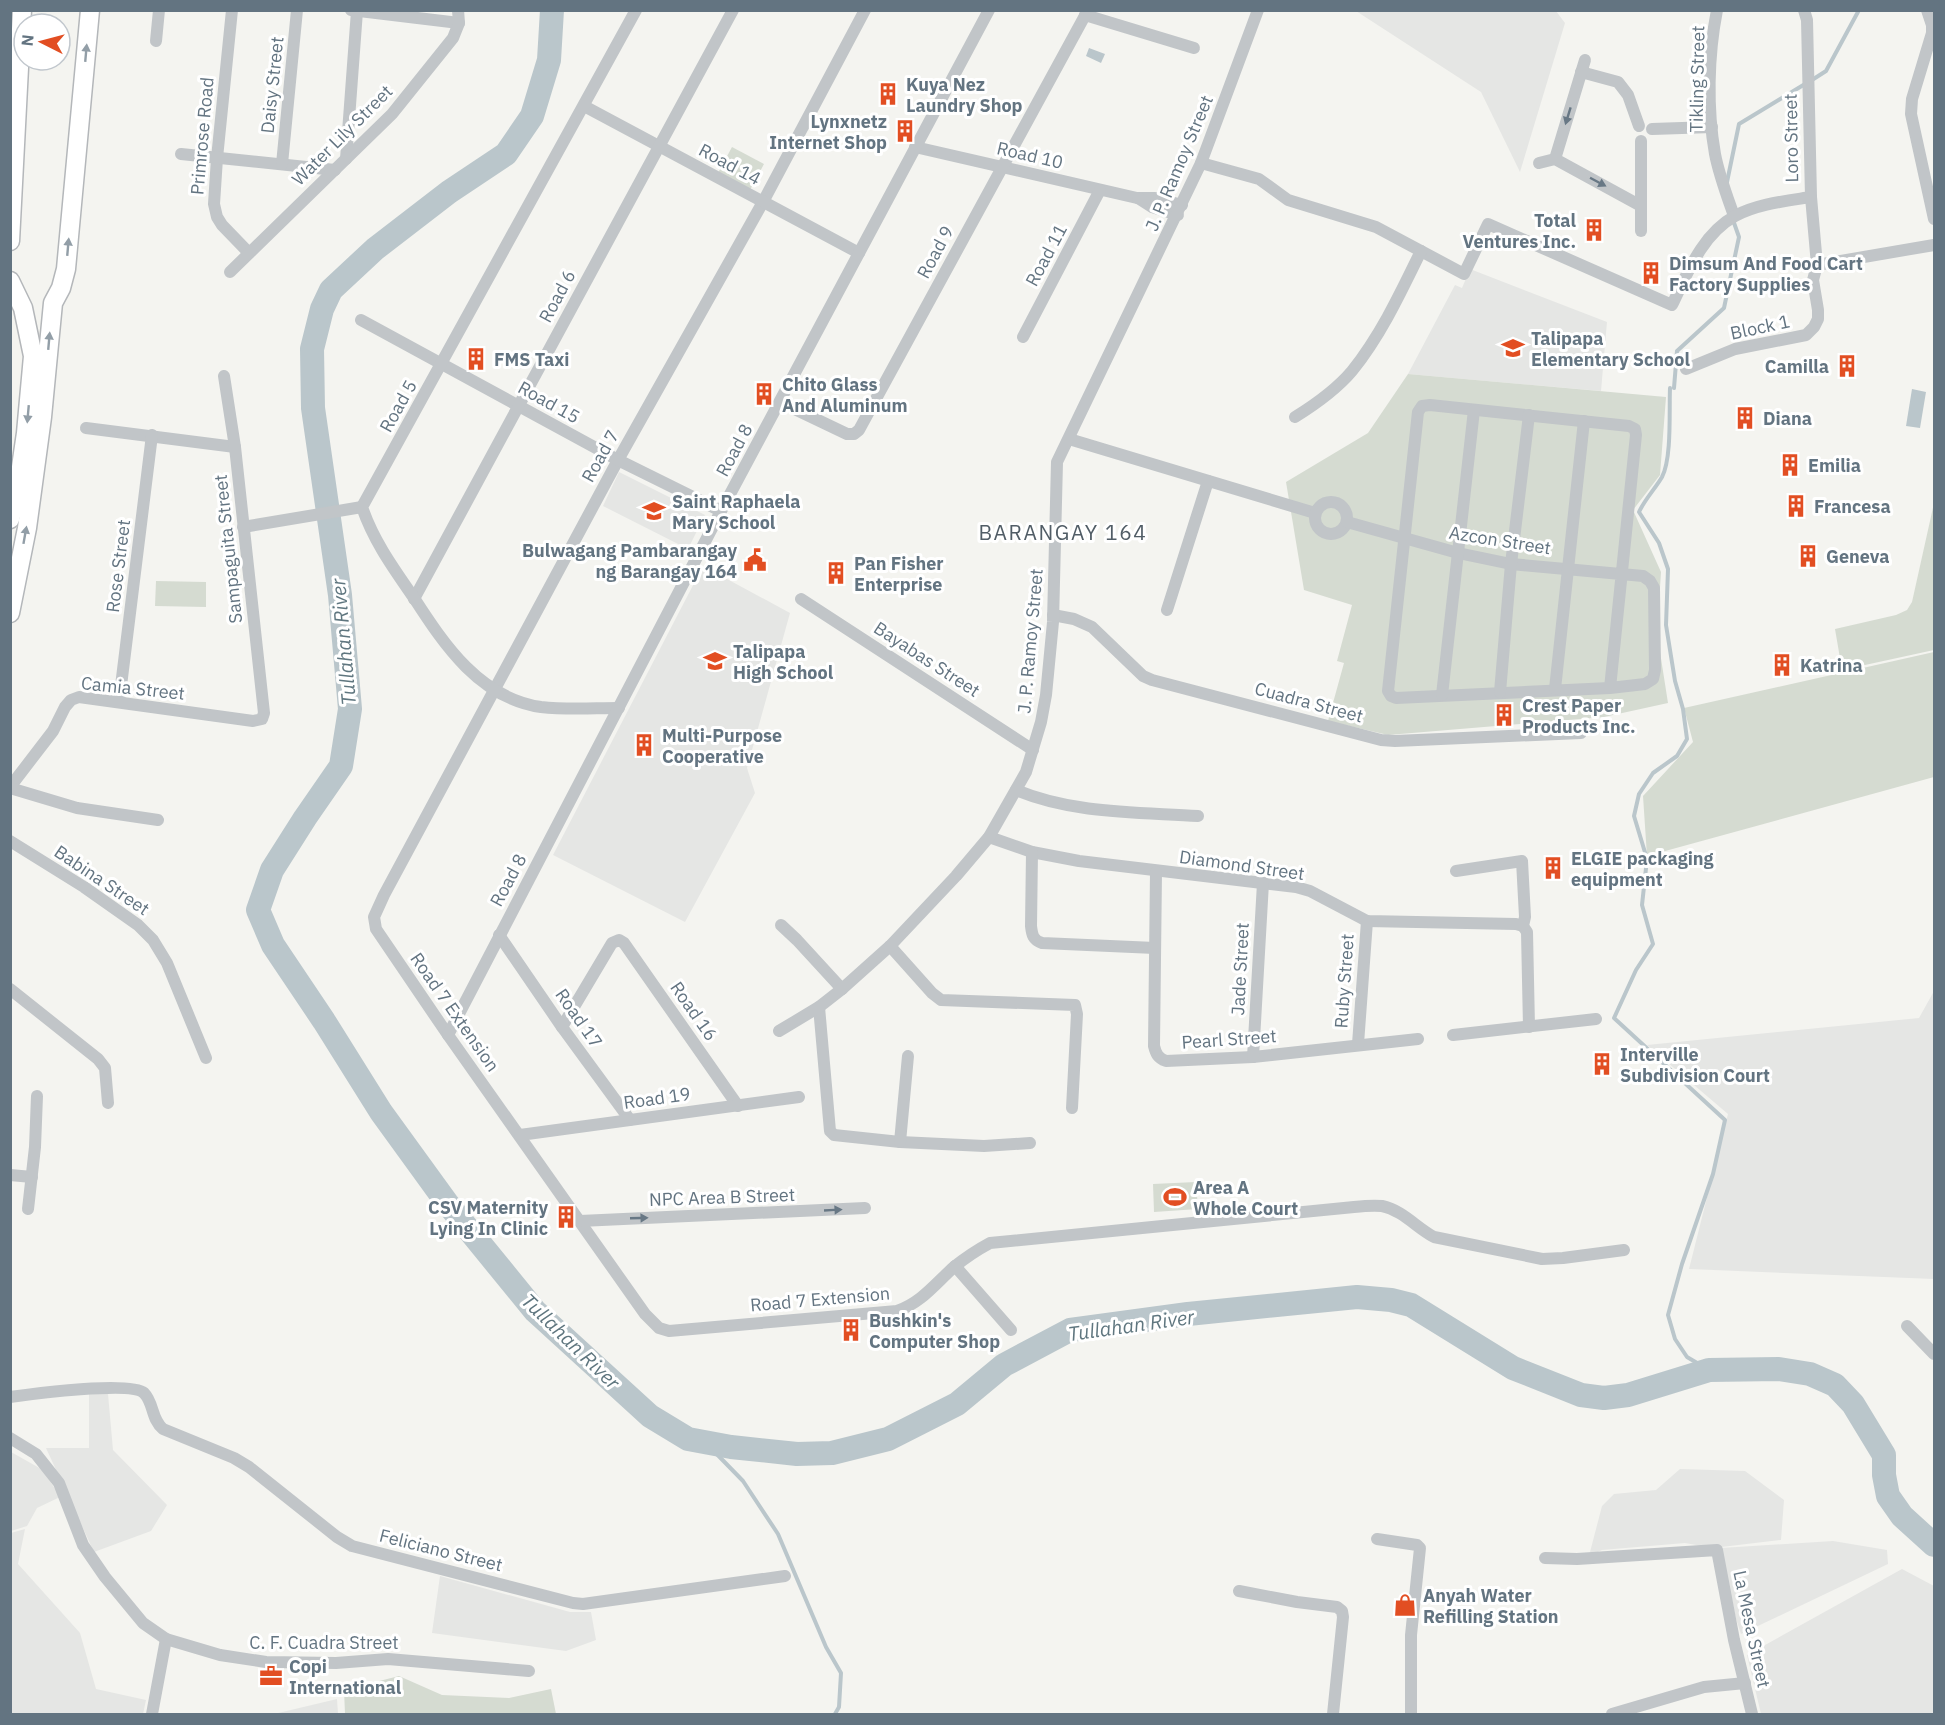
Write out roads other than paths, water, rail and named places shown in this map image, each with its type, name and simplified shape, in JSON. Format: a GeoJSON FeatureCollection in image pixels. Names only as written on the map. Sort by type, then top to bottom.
{"type":"FeatureCollection","features":[{"type":"Feature","properties":{"kind":"highway"},"geometry":{"type":"LineString","coordinates":[[10,241],[22,10]]}},
{"type":"Feature","properties":{"kind":"highway"},"geometry":{"type":"LineString","coordinates":[[10,613],[27,528],[42,417],[53,303],[61,288],[66,269],[90,10]]}},
{"type":"Feature","properties":{"kind":"highway"},"geometry":{"type":"LineString","coordinates":[[10,281],[23,308],[33,356],[26,434],[17,494],[10,519]]}},
{"type":"Feature","properties":{"kind":"street"},"geometry":{"type":"LineString","coordinates":[[156,41],[159,10]]}},
{"type":"Feature","properties":{"kind":"street","name":"Primrose Road"},"geometry":{"type":"LineString","coordinates":[[232,10],[214,204],[217,217],[249,253]]}},
{"type":"Feature","properties":{"kind":"street","name":"Daisy Street"},"geometry":{"type":"LineString","coordinates":[[282,164],[297,10]]}},
{"type":"Feature","properties":{"kind":"street"},"geometry":{"type":"LineString","coordinates":[[351,10],[458,17]]}},
{"type":"Feature","properties":{"kind":"street","name":"Road 5"},"geometry":{"type":"LineString","coordinates":[[362,507],[636,10]]}},
{"type":"Feature","properties":{"kind":"street","name":"Road 6"},"geometry":{"type":"LineString","coordinates":[[414,599],[732,10]]}},
{"type":"Feature","properties":{"kind":"street","name":"Road 7"},"geometry":{"type":"LineString","coordinates":[[374,923],[374,916],[384,896],[618,460],[763,202],[865,10]]}},
{"type":"Feature","properties":{"kind":"street","name":"Road 8"},"geometry":{"type":"LineString","coordinates":[[448,1035],[722,511],[989,10]]}},
{"type":"Feature","properties":{"kind":"street","name":"J. P. Ramoy Street"},"geometry":{"type":"LineString","coordinates":[[778,1031],[819,1007],[890,946],[989,837],[1026,772],[1046,695],[1053,615],[1057,462],[1201,163],[1258,10]]}},
{"type":"Feature","properties":{"kind":"street","name":"Tikling Street"},"geometry":{"type":"LineString","coordinates":[[1717,10],[1712,51],[1712,129],[1718,164],[1734,216]]}},
{"type":"Feature","properties":{"kind":"street","name":"Loro Street"},"geometry":{"type":"LineString","coordinates":[[1804,10],[1807,20],[1811,197],[1817,265]]}},
{"type":"Feature","properties":{"kind":"street"},"geometry":{"type":"LineString","coordinates":[[1927,10],[1932,33],[1912,99],[1911,114],[1935,219]]}},
{"type":"Feature","properties":{"kind":"street"},"geometry":{"type":"LineString","coordinates":[[346,159],[357,11]]}},
{"type":"Feature","properties":{"kind":"street","name":"Road 9"},"geometry":{"type":"LineString","coordinates":[[780,402],[847,434],[854,434],[858,430],[1086,13],[1194,48]]}},
{"type":"Feature","properties":{"kind":"street","name":"Water Lily Street"},"geometry":{"type":"LineString","coordinates":[[230,272],[392,114],[453,38],[458,17]]}},
{"type":"Feature","properties":{"kind":"street"},"geometry":{"type":"LineString","coordinates":[[1555,159],[1583,66],[1618,82],[1628,95],[1639,126],[1636,135],[1641,141],[1641,231]]}},
{"type":"Feature","properties":{"kind":"street","name":"Road 14"},"geometry":{"type":"LineString","coordinates":[[584,106],[859,253]]}},
{"type":"Feature","properties":{"kind":"street"},"geometry":{"type":"LineString","coordinates":[[1639,126],[1648,125],[1653,132]]}},
{"type":"Feature","properties":{"kind":"street"},"geometry":{"type":"LineString","coordinates":[[1653,132],[1712,129]]}},
{"type":"Feature","properties":{"kind":"street"},"geometry":{"type":"LineString","coordinates":[[1641,141],[1650,140],[1653,132]]}},
{"type":"Feature","properties":{"kind":"street","name":"Road 10"},"geometry":{"type":"LineString","coordinates":[[915,147],[1137,198],[1152,207],[1180,210]]}},
{"type":"Feature","properties":{"kind":"street"},"geometry":{"type":"LineString","coordinates":[[181,154],[335,170]]}},
{"type":"Feature","properties":{"kind":"street"},"geometry":{"type":"LineString","coordinates":[[1539,163],[1555,159],[1641,206]]}},
{"type":"Feature","properties":{"kind":"street"},"geometry":{"type":"LineString","coordinates":[[1201,163],[1259,179],[1288,200],[1376,227],[1464,274],[1488,224],[1672,305],[1703,246],[1734,216],[1780,202],[1811,197]]}},
{"type":"Feature","properties":{"kind":"street","name":"Road 11"},"geometry":{"type":"LineString","coordinates":[[1023,337],[1100,190]]}},
{"type":"Feature","properties":{"kind":"street"},"geometry":{"type":"LineString","coordinates":[[1817,265],[1935,245]]}},
{"type":"Feature","properties":{"kind":"street"},"geometry":{"type":"LineString","coordinates":[[1295,417],[1322,400],[1351,372],[1383,325],[1421,251]]}},
{"type":"Feature","properties":{"kind":"street","name":"Block 1"},"geometry":{"type":"LineString","coordinates":[[1686,369],[1744,346],[1806,335],[1818,319],[1814,280],[1817,265]]}},
{"type":"Feature","properties":{"kind":"street","name":"Road 15"},"geometry":{"type":"LineString","coordinates":[[361,320],[618,460],[722,511]]}},
{"type":"Feature","properties":{"kind":"street","name":"Sampaguita Street"},"geometry":{"type":"LineString","coordinates":[[224,376],[235,447],[265,706],[261,719]]}},
{"type":"Feature","properties":{"kind":"street"},"geometry":{"type":"LineString","coordinates":[[1430,405],[1529,415],[1629,426],[1635,429],[1623,574],[1610,688],[1396,698],[1391,696],[1388,691],[1418,412],[1422,406],[1430,405]]}},
{"type":"Feature","properties":{"kind":"street"},"geometry":{"type":"LineString","coordinates":[[1442,695],[1474,410]]}},
{"type":"Feature","properties":{"kind":"street"},"geometry":{"type":"LineString","coordinates":[[1500,692],[1511,564],[1529,415]]}},
{"type":"Feature","properties":{"kind":"street"},"geometry":{"type":"LineString","coordinates":[[1555,689],[1584,421]]}},
{"type":"Feature","properties":{"kind":"street"},"geometry":{"type":"LineString","coordinates":[[86,428],[235,447]]}},
{"type":"Feature","properties":{"kind":"street","name":"Rose Street"},"geometry":{"type":"LineString","coordinates":[[119,702],[152,435]]}},
{"type":"Feature","properties":{"kind":"street"},"geometry":{"type":"LineString","coordinates":[[1069,439],[1315,513]]}},
{"type":"Feature","properties":{"kind":"street"},"geometry":{"type":"LineString","coordinates":[[1167,610],[1208,481]]}},
{"type":"Feature","properties":{"kind":"street"},"geometry":{"type":"LineString","coordinates":[[1327,502],[1338,503],[1346,511],[1347,522],[1335,534],[1323,532],[1316,524],[1315,513],[1327,502]]}},
{"type":"Feature","properties":{"kind":"street"},"geometry":{"type":"LineString","coordinates":[[243,527],[362,507],[381,551],[431,627],[449,650],[475,676],[495,691],[539,706],[565,709],[619,708]]}},
{"type":"Feature","properties":{"kind":"street","name":"Azcon Street"},"geometry":{"type":"LineString","coordinates":[[1347,522],[1458,553],[1511,564],[1643,576],[1654,588],[1655,670],[1653,679],[1645,684],[1610,688]]}},
{"type":"Feature","properties":{"kind":"street","name":"Bayabas Street"},"geometry":{"type":"LineString","coordinates":[[801,599],[1033,750]]}},
{"type":"Feature","properties":{"kind":"street","name":"Cuadra Street"},"geometry":{"type":"LineString","coordinates":[[1053,615],[1074,619],[1092,627],[1143,676],[1152,680],[1381,740],[1581,733]]}},
{"type":"Feature","properties":{"kind":"street","name":"Camia Street"},"geometry":{"type":"LineString","coordinates":[[10,788],[53,731],[64,707],[71,700],[79,697],[253,722],[261,719]]}},
{"type":"Feature","properties":{"kind":"street"},"geometry":{"type":"LineString","coordinates":[[10,788],[77,808],[158,820]]}},
{"type":"Feature","properties":{"kind":"street"},"geometry":{"type":"LineString","coordinates":[[1016,790],[1035,798],[1088,809],[1198,816]]}},
{"type":"Feature","properties":{"kind":"street","name":"Diamond Street"},"geometry":{"type":"LineString","coordinates":[[989,837],[1032,852],[1079,861],[1296,887],[1310,891],[1366,921],[1523,926]]}},
{"type":"Feature","properties":{"kind":"street","name":"Babina Street"},"geometry":{"type":"LineString","coordinates":[[10,841],[84,887],[138,925],[153,940],[167,963],[206,1058]]}},
{"type":"Feature","properties":{"kind":"street"},"geometry":{"type":"LineString","coordinates":[[1032,852],[1031,927],[1036,941],[1155,948]]}},
{"type":"Feature","properties":{"kind":"street"},"geometry":{"type":"LineString","coordinates":[[1456,871],[1522,861],[1525,917],[1523,926],[1527,933],[1529,1027]]}},
{"type":"Feature","properties":{"kind":"street","name":"Pearl Street"},"geometry":{"type":"LineString","coordinates":[[1156,872],[1154,1047],[1160,1059],[1166,1061],[1253,1057],[1418,1039]]}},
{"type":"Feature","properties":{"kind":"street","name":"Jade Street"},"geometry":{"type":"LineString","coordinates":[[1253,1057],[1263,884]]}},
{"type":"Feature","properties":{"kind":"street","name":"Ruby Street"},"geometry":{"type":"LineString","coordinates":[[1358,1044],[1366,921]]}},
{"type":"Feature","properties":{"kind":"street","name":"Road 7 Extension"},"geometry":{"type":"LineString","coordinates":[[374,923],[448,1035],[645,1314],[659,1328],[669,1331],[897,1311],[913,1306],[955,1266],[975,1251],[990,1244],[1342,1208],[1382,1206],[1398,1211],[1434,1238],[1542,1259],[1624,1250]]}},
{"type":"Feature","properties":{"kind":"street"},"geometry":{"type":"LineString","coordinates":[[781,925],[842,989]]}},
{"type":"Feature","properties":{"kind":"street","name":"Road 17"},"geometry":{"type":"LineString","coordinates":[[499,935],[630,1120]]}},
{"type":"Feature","properties":{"kind":"street","name":"Road 16"},"geometry":{"type":"LineString","coordinates":[[562,1027],[612,943],[619,940],[624,943],[738,1106]]}},
{"type":"Feature","properties":{"kind":"street"},"geometry":{"type":"LineString","coordinates":[[890,946],[941,1000],[1075,1005],[1077,1014],[1072,1108]]}},
{"type":"Feature","properties":{"kind":"street"},"geometry":{"type":"LineString","coordinates":[[10,989],[98,1059],[105,1068],[108,1103]]}},
{"type":"Feature","properties":{"kind":"street"},"geometry":{"type":"LineString","coordinates":[[819,1007],[831,1131],[834,1135],[900,1142],[984,1146],[1030,1143]]}},
{"type":"Feature","properties":{"kind":"street"},"geometry":{"type":"LineString","coordinates":[[1453,1035],[1596,1019]]}},
{"type":"Feature","properties":{"kind":"street"},"geometry":{"type":"LineString","coordinates":[[900,1142],[908,1056]]}},
{"type":"Feature","properties":{"kind":"street"},"geometry":{"type":"LineString","coordinates":[[28,1209],[35,1147],[37,1096]]}},
{"type":"Feature","properties":{"kind":"street","name":"Road 19"},"geometry":{"type":"LineString","coordinates":[[520,1135],[799,1097]]}},
{"type":"Feature","properties":{"kind":"street"},"geometry":{"type":"LineString","coordinates":[[10,1175],[32,1177]]}},
{"type":"Feature","properties":{"kind":"street","name":"NPC Area B Street"},"geometry":{"type":"LineString","coordinates":[[580,1221],[865,1208]]}},
{"type":"Feature","properties":{"kind":"street"},"geometry":{"type":"LineString","coordinates":[[955,1266],[1011,1330]]}},
{"type":"Feature","properties":{"kind":"street"},"geometry":{"type":"LineString","coordinates":[[1907,1326],[1935,1354]]}},
{"type":"Feature","properties":{"kind":"street","name":"Feliciano Street"},"geometry":{"type":"LineString","coordinates":[[10,1396],[94,1388],[134,1388],[142,1391],[149,1401],[156,1424],[234,1458],[249,1467],[352,1546],[583,1604],[785,1576]]}},
{"type":"Feature","properties":{"kind":"street","name":"C. F. Cuadra Street"},"geometry":{"type":"LineString","coordinates":[[10,1438],[36,1454],[59,1483],[83,1545],[105,1577],[143,1623],[166,1639],[220,1655],[266,1662],[336,1663],[388,1659],[529,1671]]}},
{"type":"Feature","properties":{"kind":"street"},"geometry":{"type":"LineString","coordinates":[[1377,1539],[1417,1545],[1420,1548],[1411,1635],[1411,1714]]}},
{"type":"Feature","properties":{"kind":"street","name":"La Mesa Street"},"geometry":{"type":"LineString","coordinates":[[1545,1558],[1577,1559],[1718,1551],[1752,1714]]}},
{"type":"Feature","properties":{"kind":"street"},"geometry":{"type":"LineString","coordinates":[[1239,1591],[1337,1607],[1342,1611],[1333,1714]]}},
{"type":"Feature","properties":{"kind":"street"},"geometry":{"type":"LineString","coordinates":[[152,1714],[166,1639]]}},
{"type":"Feature","properties":{"kind":"street"},"geometry":{"type":"LineString","coordinates":[[1612,1714],[1704,1687],[1745,1683]]}},
{"type":"Feature","properties":{"kind":"waterway","name":"Tullahan River"},"geometry":{"type":"LineString","coordinates":[[552,10],[549,60],[532,116],[506,154],[449,192],[375,249],[331,290],[322,309],[312,349],[313,408],[340,595],[350,709],[341,766],[272,870],[258,910],[273,945],[381,1112],[447,1203],[535,1311],[650,1416],[688,1439],[731,1447],[797,1454],[832,1453],[888,1439],[957,1404],[1004,1365],[1070,1330],[1188,1314],[1357,1297],[1391,1300],[1411,1305],[1513,1368],[1581,1395],[1604,1398],[1628,1395],[1709,1370],[1779,1369],[1810,1374],[1835,1385],[1853,1404],[1884,1455],[1884,1475],[1888,1496],[1902,1516],[1934,1545]]}},
{"type":"Feature","properties":{"kind":"waterway"},"geometry":{"type":"LineString","coordinates":[[1812,80],[1826,71],[1859,10]]}},
{"type":"Feature","properties":{"kind":"waterway"},"geometry":{"type":"LineString","coordinates":[[1727,182],[1739,124],[1805,84]]}},
{"type":"Feature","properties":{"kind":"waterway"},"geometry":{"type":"LineString","coordinates":[[1674,388],[1677,351],[1724,308],[1739,237],[1733,220]]}},
{"type":"Feature","properties":{"kind":"waterway"},"geometry":{"type":"LineString","coordinates":[[1670,388],[1669,447],[1665,469],[1639,512],[1659,543],[1668,569],[1666,625],[1687,739],[1677,756],[1653,773],[1639,794],[1634,816],[1647,859],[1642,905],[1653,944],[1636,970],[1614,1018],[1725,1120],[1713,1174],[1682,1264],[1668,1315],[1675,1339],[1687,1357],[1709,1370]]}},
{"type":"Feature","properties":{"kind":"waterway"},"geometry":{"type":"LineString","coordinates":[[705,1442],[743,1481],[778,1534],[826,1647],[841,1673],[839,1707],[835,1714]]}},
{"type":"Feature","properties":{"kind":"place","name":"Kuya Nez Laundry Shop"},"geometry":{"type":"Point","coordinates":[888,94]}},
{"type":"Feature","properties":{"kind":"place","name":"Lynxnetz Internet Shop"},"geometry":{"type":"Point","coordinates":[905,131]}},
{"type":"Feature","properties":{"kind":"place","name":"Total Ventures Inc."},"geometry":{"type":"Point","coordinates":[1594,230]}},
{"type":"Feature","properties":{"kind":"place","name":"Dimsum And Food Cart Factory Supplies"},"geometry":{"type":"Point","coordinates":[1651,273]}},
{"type":"Feature","properties":{"kind":"place","name":"Talipapa Elementary School"},"geometry":{"type":"Point","coordinates":[1513,348]}},
{"type":"Feature","properties":{"kind":"place","name":"FMS Taxi"},"geometry":{"type":"Point","coordinates":[476,359]}},
{"type":"Feature","properties":{"kind":"place","name":"Camilla"},"geometry":{"type":"Point","coordinates":[1847,366]}},
{"type":"Feature","properties":{"kind":"place","name":"Chito Glass And Aluminum"},"geometry":{"type":"Point","coordinates":[764,394]}},
{"type":"Feature","properties":{"kind":"place","name":"Diana"},"geometry":{"type":"Point","coordinates":[1745,418]}},
{"type":"Feature","properties":{"kind":"place","name":"Emilia"},"geometry":{"type":"Point","coordinates":[1790,465]}},
{"type":"Feature","properties":{"kind":"place","name":"Francesa"},"geometry":{"type":"Point","coordinates":[1796,506]}},
{"type":"Feature","properties":{"kind":"place","name":"Saint Raphaela Mary School"},"geometry":{"type":"Point","coordinates":[654,511]}},
{"type":"Feature","properties":{"kind":"place","name":"Geneva"},"geometry":{"type":"Point","coordinates":[1808,556]}},
{"type":"Feature","properties":{"kind":"place","name":"Bulwagang Pambarangay ng Barangay 164"},"geometry":{"type":"Point","coordinates":[755,560]}},
{"type":"Feature","properties":{"kind":"place","name":"Pan Fisher Enterprise"},"geometry":{"type":"Point","coordinates":[836,573]}},
{"type":"Feature","properties":{"kind":"place","name":"Talipapa High School"},"geometry":{"type":"Point","coordinates":[715,661]}},
{"type":"Feature","properties":{"kind":"place","name":"Katrina"},"geometry":{"type":"Point","coordinates":[1782,665]}},
{"type":"Feature","properties":{"kind":"place","name":"Crest Paper Products Inc."},"geometry":{"type":"Point","coordinates":[1504,715]}},
{"type":"Feature","properties":{"kind":"place","name":"Multi-Purpose Cooperative"},"geometry":{"type":"Point","coordinates":[644,745]}},
{"type":"Feature","properties":{"kind":"place","name":"ELGIE packaging equipment"},"geometry":{"type":"Point","coordinates":[1553,868]}},
{"type":"Feature","properties":{"kind":"place","name":"Interville Subdivision Court"},"geometry":{"type":"Point","coordinates":[1602,1064]}},
{"type":"Feature","properties":{"kind":"place","name":"Area A Whole Court"},"geometry":{"type":"Point","coordinates":[1175,1197]}},
{"type":"Feature","properties":{"kind":"place","name":"CSV Maternity Lying In Clinic"},"geometry":{"type":"Point","coordinates":[566,1217]}},
{"type":"Feature","properties":{"kind":"place","name":"Bushkin's Computer Shop"},"geometry":{"type":"Point","coordinates":[851,1330]}},
{"type":"Feature","properties":{"kind":"place","name":"Anyah Water Refilling Station"},"geometry":{"type":"Point","coordinates":[1405,1605]}},
{"type":"Feature","properties":{"kind":"place","name":"Copi International"},"geometry":{"type":"Point","coordinates":[271,1676]}},
{"type":"Feature","properties":{"kind":"district","name":"BARANGAY 164"},"geometry":{"type":"Point","coordinates":[1063,532]}}]}
